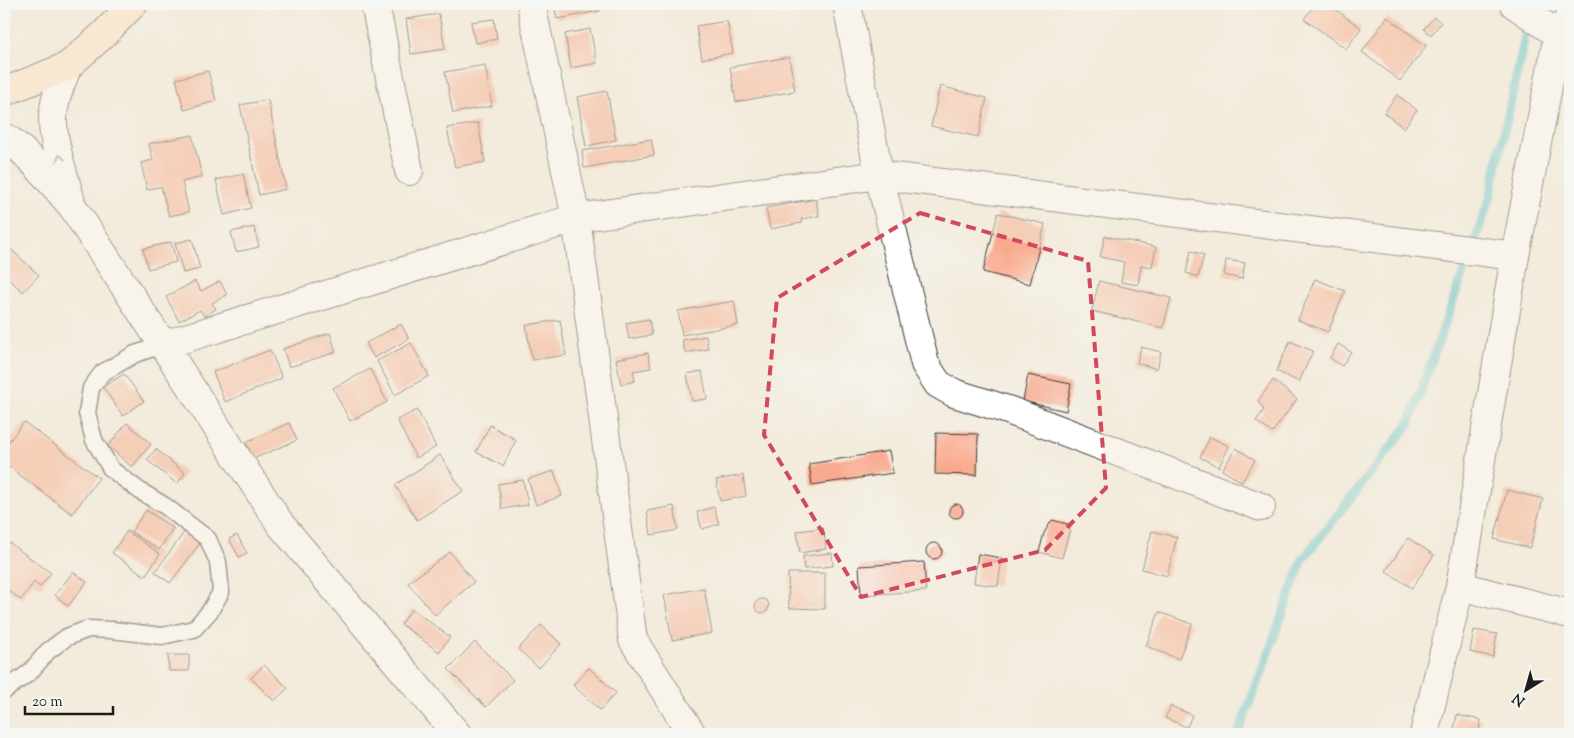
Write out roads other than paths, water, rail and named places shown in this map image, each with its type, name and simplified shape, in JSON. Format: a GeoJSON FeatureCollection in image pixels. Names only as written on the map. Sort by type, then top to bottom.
{"type":"FeatureCollection","features":[{"type":"Feature","properties":{"kind":"street"},"geometry":{"type":"LineString","coordinates":[[4,92],[68,66],[104,34],[133,4]]}},
{"type":"Feature","properties":{"kind":"street"},"geometry":{"type":"LineString","coordinates":[[374,4],[409,171]]}},
{"type":"Feature","properties":{"kind":"street"},"geometry":{"type":"LineString","coordinates":[[531,4],[576,218],[633,640],[692,734]]}},
{"type":"Feature","properties":{"kind":"street"},"geometry":{"type":"LineString","coordinates":[[847,4],[879,175],[924,364],[938,384],[954,393],[1008,410],[1261,507]]}},
{"type":"Feature","properties":{"kind":"street"},"geometry":{"type":"LineString","coordinates":[[1424,734],[1460,586],[1515,256],[1566,32],[1514,4]]}},
{"type":"Feature","properties":{"kind":"street"},"geometry":{"type":"LineString","coordinates":[[68,66],[57,92],[53,119],[57,148],[72,206]]}},
{"type":"Feature","properties":{"kind":"street"},"geometry":{"type":"LineString","coordinates":[[4,137],[10,140],[32,161],[72,206],[280,526],[457,734]]}},
{"type":"Feature","properties":{"kind":"street"},"geometry":{"type":"LineString","coordinates":[[163,345],[576,218],[879,175],[1515,256]]}},
{"type":"Feature","properties":{"kind":"street"},"geometry":{"type":"LineString","coordinates":[[1460,586],[1570,614]]}},
{"type":"Feature","properties":{"kind":"lane"},"geometry":{"type":"LineString","coordinates":[[4,691],[30,672],[48,651],[67,637],[88,629],[162,636],[194,629],[210,611],[221,592],[218,562],[208,539],[165,506],[140,492],[111,469],[94,440],[87,413],[91,388],[102,373],[135,354],[163,345]]}},
{"type":"Feature","properties":{"kind":"waterway"},"geometry":{"type":"LineString","coordinates":[[1238,734],[1303,559],[1409,424],[1490,198],[1525,36],[1548,4]]}}]}
